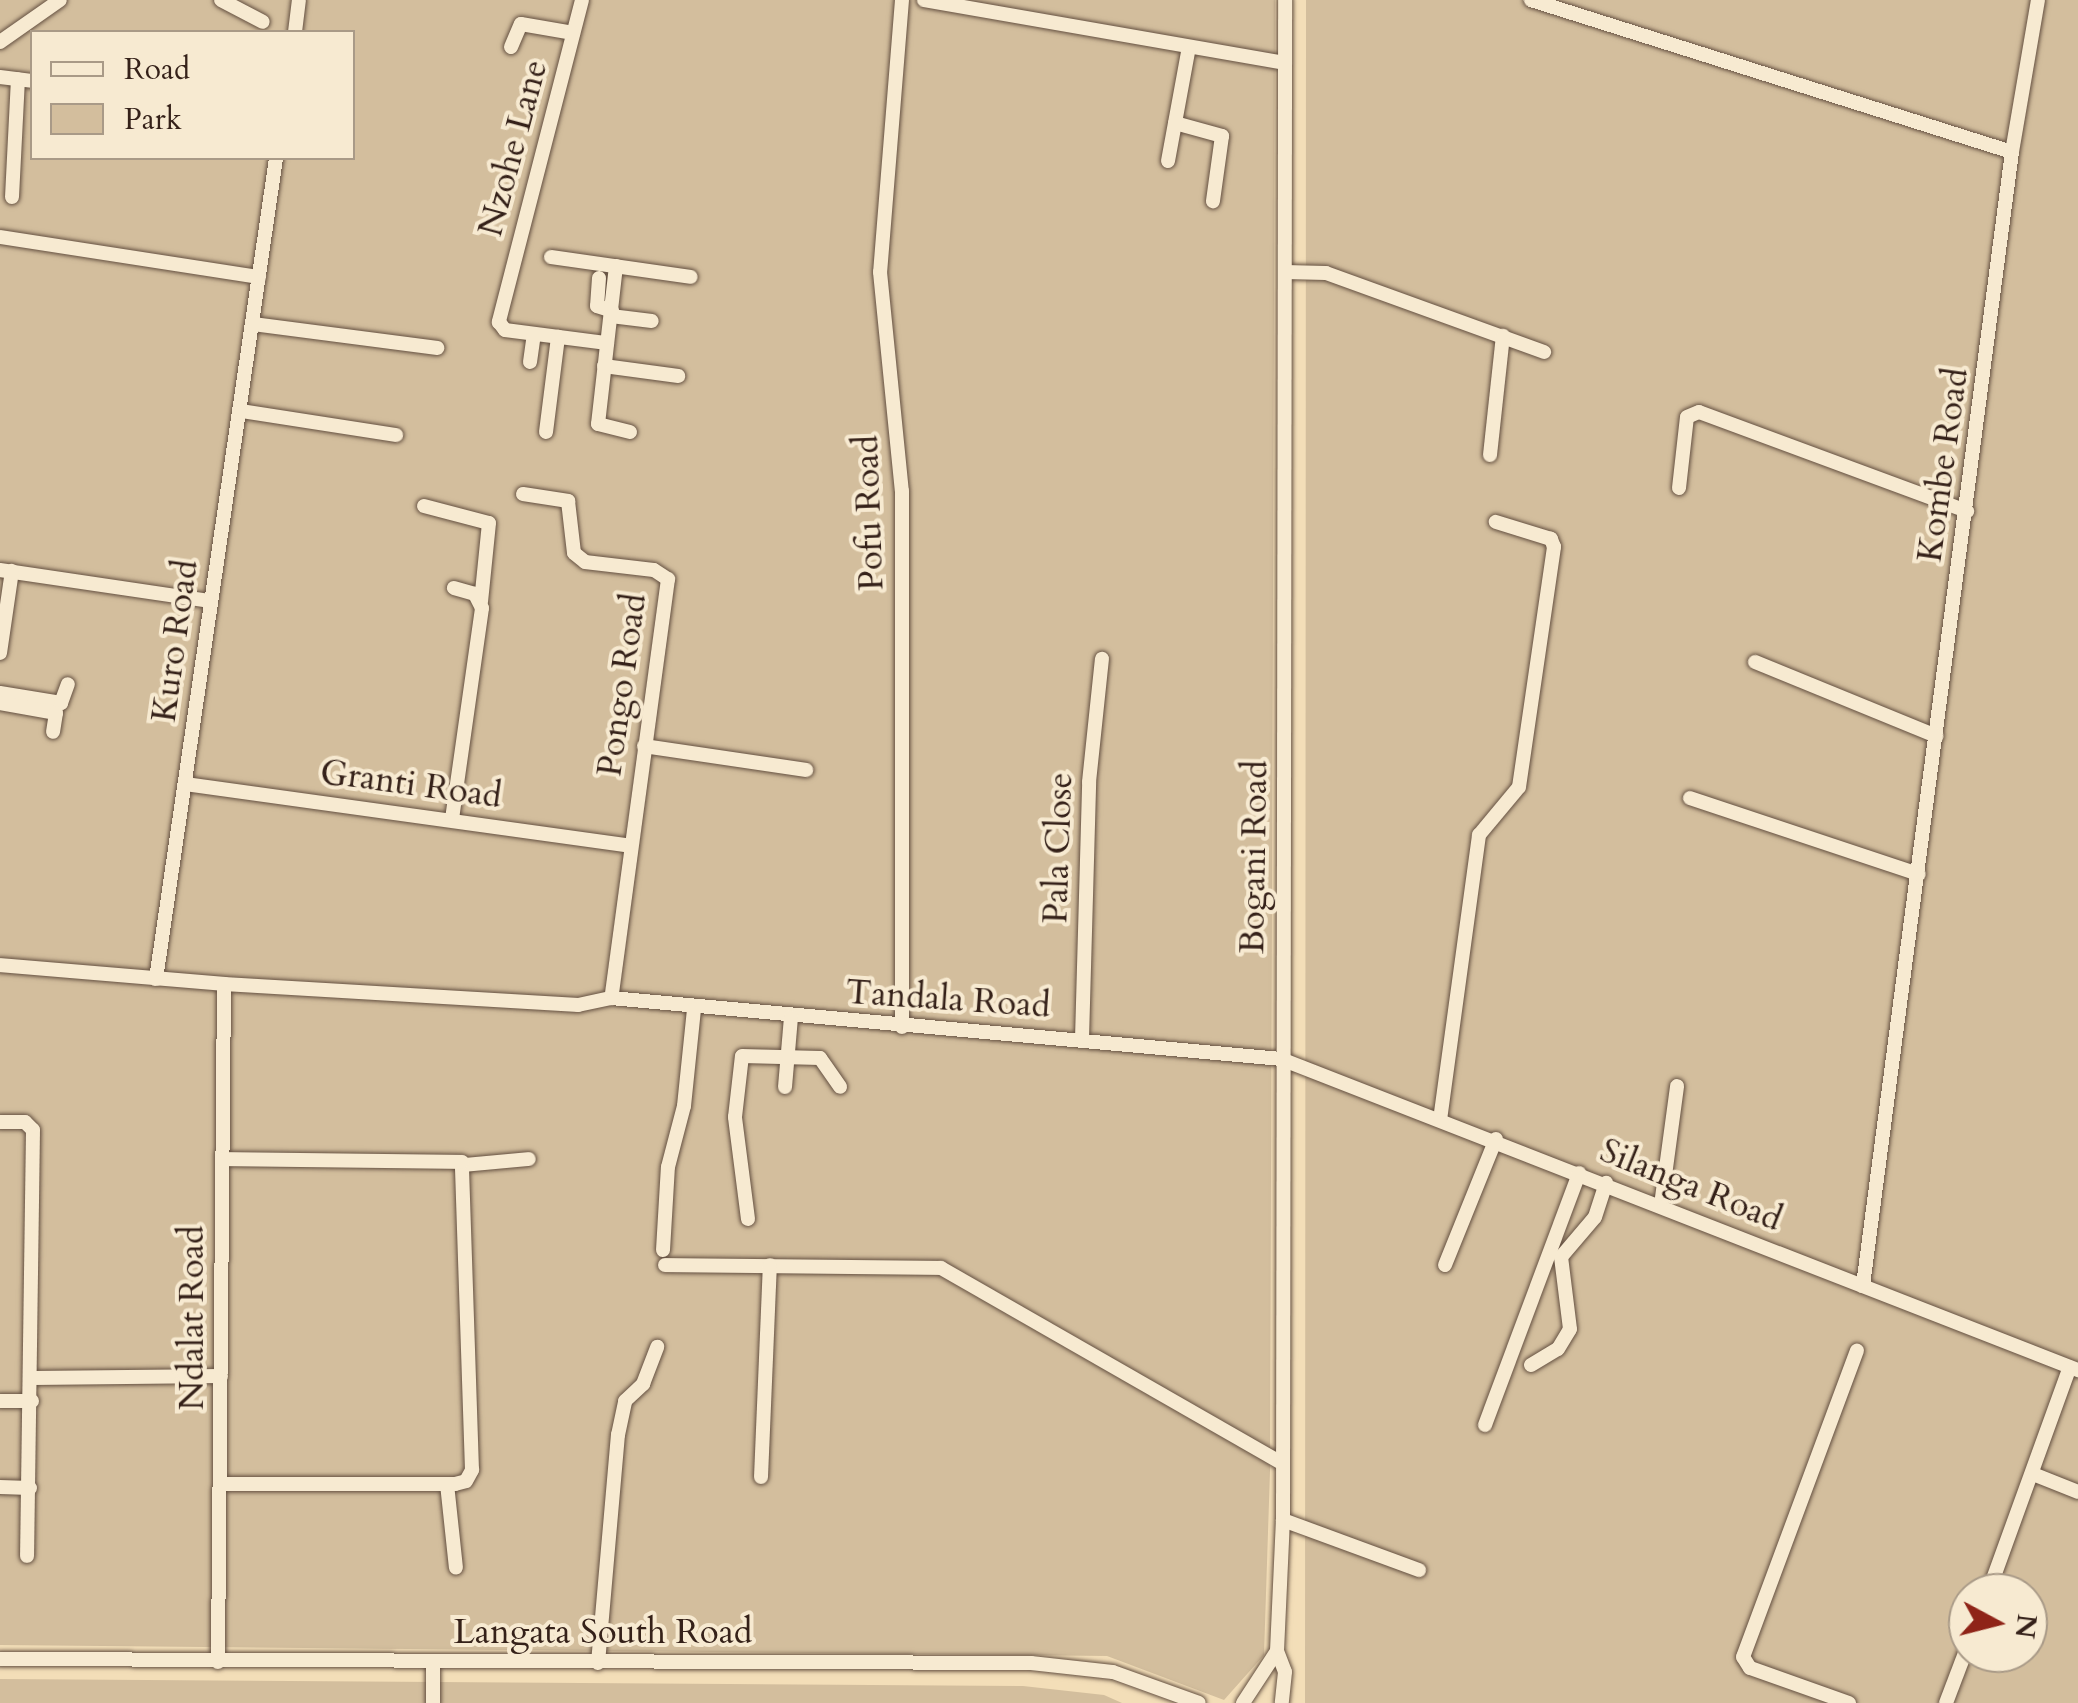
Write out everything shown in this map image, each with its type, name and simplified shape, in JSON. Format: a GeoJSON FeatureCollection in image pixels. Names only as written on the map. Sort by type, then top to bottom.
{"type":"FeatureCollection","features":[{"type":"Feature","properties":{"kind":"street"},"geometry":{"type":"LineString","coordinates":[[0,42],[60,0]]}},
{"type":"Feature","properties":{"kind":"street"},"geometry":{"type":"LineString","coordinates":[[221,0],[263,22]]}},
{"type":"Feature","properties":{"kind":"street"},"geometry":{"type":"LineString","coordinates":[[294,30],[299,0]]}},
{"type":"Feature","properties":{"kind":"street","name":"Nzohe Lane"},"geometry":{"type":"LineString","coordinates":[[534,334],[505,330],[501,312],[582,0]]}},
{"type":"Feature","properties":{"kind":"street","name":"Pofu Road"},"geometry":{"type":"LineString","coordinates":[[902,0],[880,272],[902,491],[902,1026]]}},
{"type":"Feature","properties":{"kind":"street"},"geometry":{"type":"LineString","coordinates":[[924,0],[1284,64]]}},
{"type":"Feature","properties":{"kind":"street","name":"Bogani Road"},"geometry":{"type":"LineString","coordinates":[[1282,1703],[1285,1672],[1278,1650],[1283,1520],[1280,1059],[1285,0]]}},
{"type":"Feature","properties":{"kind":"street"},"geometry":{"type":"LineString","coordinates":[[1531,0],[2012,152]]}},
{"type":"Feature","properties":{"kind":"street","name":"Kombe Road"},"geometry":{"type":"LineString","coordinates":[[1863,1286],[1968,511],[2012,152],[2038,0]]}},
{"type":"Feature","properties":{"kind":"street"},"geometry":{"type":"LineString","coordinates":[[511,47],[521,24],[574,33]]}},
{"type":"Feature","properties":{"kind":"street"},"geometry":{"type":"LineString","coordinates":[[1168,161],[1188,47]]}},
{"type":"Feature","properties":{"kind":"street"},"geometry":{"type":"LineString","coordinates":[[0,76],[25,80],[12,197]]}},
{"type":"Feature","properties":{"kind":"street"},"geometry":{"type":"LineString","coordinates":[[1175,123],[1222,136],[1214,201]]}},
{"type":"Feature","properties":{"kind":"street","name":"Kuro Road"},"geometry":{"type":"LineString","coordinates":[[156,979],[276,160]]}},
{"type":"Feature","properties":{"kind":"street"},"geometry":{"type":"LineString","coordinates":[[0,237],[259,278]]}},
{"type":"Feature","properties":{"kind":"street"},"geometry":{"type":"LineString","coordinates":[[550,258],[691,277]]}},
{"type":"Feature","properties":{"kind":"street"},"geometry":{"type":"LineString","coordinates":[[616,266],[599,427],[630,432]]}},
{"type":"Feature","properties":{"kind":"street"},"geometry":{"type":"LineString","coordinates":[[1286,272],[1326,273],[1544,352]]}},
{"type":"Feature","properties":{"kind":"street"},"geometry":{"type":"LineString","coordinates":[[599,278],[597,306],[611,314],[652,321]]}},
{"type":"Feature","properties":{"kind":"street"},"geometry":{"type":"LineString","coordinates":[[253,324],[437,348]]}},
{"type":"Feature","properties":{"kind":"street"},"geometry":{"type":"LineString","coordinates":[[530,362],[534,334],[607,343]]}},
{"type":"Feature","properties":{"kind":"street"},"geometry":{"type":"LineString","coordinates":[[1490,455],[1503,336]]}},
{"type":"Feature","properties":{"kind":"street"},"geometry":{"type":"LineString","coordinates":[[546,432],[558,337]]}},
{"type":"Feature","properties":{"kind":"street"},"geometry":{"type":"LineString","coordinates":[[604,371],[674,380]]}},
{"type":"Feature","properties":{"kind":"street"},"geometry":{"type":"LineString","coordinates":[[241,411],[396,434]]}},
{"type":"Feature","properties":{"kind":"street"},"geometry":{"type":"LineString","coordinates":[[1679,488],[1686,417],[1699,412],[1968,511]]}},
{"type":"Feature","properties":{"kind":"street","name":"Pongo Road"},"geometry":{"type":"LineString","coordinates":[[523,494],[568,501],[574,553],[585,562],[654,570],[668,579],[611,998]]}},
{"type":"Feature","properties":{"kind":"street"},"geometry":{"type":"LineString","coordinates":[[424,506],[489,522],[452,819]]}},
{"type":"Feature","properties":{"kind":"street"},"geometry":{"type":"LineString","coordinates":[[1440,1120],[1478,834],[1519,787],[1554,548],[1551,538],[1496,522]]}},
{"type":"Feature","properties":{"kind":"street"},"geometry":{"type":"LineString","coordinates":[[0,653],[6,571],[211,601]]}},
{"type":"Feature","properties":{"kind":"street"},"geometry":{"type":"LineString","coordinates":[[454,588],[481,602]]}},
{"type":"Feature","properties":{"kind":"street","name":"Pala Close"},"geometry":{"type":"LineString","coordinates":[[1082,1039],[1089,782],[1102,660]]}},
{"type":"Feature","properties":{"kind":"street"},"geometry":{"type":"LineString","coordinates":[[1755,662],[1936,736]]}},
{"type":"Feature","properties":{"kind":"street"},"geometry":{"type":"LineString","coordinates":[[0,693],[61,702],[68,684]]}},
{"type":"Feature","properties":{"kind":"street"},"geometry":{"type":"LineString","coordinates":[[0,703],[56,713],[53,732]]}},
{"type":"Feature","properties":{"kind":"street"},"geometry":{"type":"LineString","coordinates":[[644,746],[806,770]]}},
{"type":"Feature","properties":{"kind":"street","name":"Granti Road"},"geometry":{"type":"LineString","coordinates":[[185,784],[629,846]]}},
{"type":"Feature","properties":{"kind":"street"},"geometry":{"type":"LineString","coordinates":[[1690,798],[1918,874]]}},
{"type":"Feature","properties":{"kind":"street"},"geometry":{"type":"LineString","coordinates":[[0,966],[156,979]]}},
{"type":"Feature","properties":{"kind":"street","name":"Tandala Road"},"geometry":{"type":"LineString","coordinates":[[156,979],[583,1006],[611,998],[694,1010],[1082,1039],[1280,1059]]}},
{"type":"Feature","properties":{"kind":"street","name":"Ndalat Road"},"geometry":{"type":"LineString","coordinates":[[218,1662],[224,1159],[219,984]]}},
{"type":"Feature","properties":{"kind":"street"},"geometry":{"type":"LineString","coordinates":[[694,1010],[684,1106],[668,1166],[664,1257],[770,1266],[950,1271],[1282,1463]]}},
{"type":"Feature","properties":{"kind":"street"},"geometry":{"type":"LineString","coordinates":[[786,1087],[791,1018]]}},
{"type":"Feature","properties":{"kind":"street"},"geometry":{"type":"LineString","coordinates":[[748,1220],[735,1116],[742,1056],[820,1058],[840,1088]]}},
{"type":"Feature","properties":{"kind":"street","name":"Silanga Road"},"geometry":{"type":"LineString","coordinates":[[1280,1059],[1579,1172],[2074,1369]]}},
{"type":"Feature","properties":{"kind":"street"},"geometry":{"type":"LineString","coordinates":[[1662,1205],[1678,1086]]}},
{"type":"Feature","properties":{"kind":"street"},"geometry":{"type":"LineString","coordinates":[[0,1122],[25,1122],[33,1130],[33,1378],[27,1556]]}},
{"type":"Feature","properties":{"kind":"street"},"geometry":{"type":"LineString","coordinates":[[1445,1265],[1496,1140]]}},
{"type":"Feature","properties":{"kind":"street"},"geometry":{"type":"LineString","coordinates":[[224,1159],[464,1165],[529,1159]]}},
{"type":"Feature","properties":{"kind":"street"},"geometry":{"type":"LineString","coordinates":[[222,1484],[463,1483],[472,1470],[464,1165]]}},
{"type":"Feature","properties":{"kind":"street"},"geometry":{"type":"LineString","coordinates":[[1485,1425],[1579,1172]]}},
{"type":"Feature","properties":{"kind":"street"},"geometry":{"type":"LineString","coordinates":[[1531,1365],[1558,1349],[1570,1329],[1561,1257],[1596,1217],[1606,1183]]}},
{"type":"Feature","properties":{"kind":"street"},"geometry":{"type":"LineString","coordinates":[[762,1476],[770,1266]]}},
{"type":"Feature","properties":{"kind":"street"},"geometry":{"type":"LineString","coordinates":[[598,1662],[624,1401],[643,1384],[657,1347]]}},
{"type":"Feature","properties":{"kind":"street"},"geometry":{"type":"LineString","coordinates":[[1849,1703],[1750,1668],[1743,1656],[1857,1351]]}},
{"type":"Feature","properties":{"kind":"street"},"geometry":{"type":"LineString","coordinates":[[1996,1573],[2074,1369]]}},
{"type":"Feature","properties":{"kind":"street"},"geometry":{"type":"LineString","coordinates":[[33,1378],[222,1376]]}},
{"type":"Feature","properties":{"kind":"street"},"geometry":{"type":"LineString","coordinates":[[0,1401],[32,1401]]}},
{"type":"Feature","properties":{"kind":"street"},"geometry":{"type":"LineString","coordinates":[[2033,1474],[2078,1492]]}},
{"type":"Feature","properties":{"kind":"street"},"geometry":{"type":"LineString","coordinates":[[448,1484],[456,1568]]}},
{"type":"Feature","properties":{"kind":"street"},"geometry":{"type":"LineString","coordinates":[[0,1487],[30,1488]]}},
{"type":"Feature","properties":{"kind":"street"},"geometry":{"type":"LineString","coordinates":[[1283,1520],[1419,1570]]}},
{"type":"Feature","properties":{"kind":"street"},"geometry":{"type":"LineString","coordinates":[[1242,1703],[1278,1650]]}},
{"type":"Feature","properties":{"kind":"street","name":"Langata South Road"},"geometry":{"type":"LineString","coordinates":[[0,1660],[1031,1663],[1113,1672],[1199,1703]]}},
{"type":"Feature","properties":{"kind":"street"},"geometry":{"type":"LineString","coordinates":[[432,1661],[433,1703]]}},
{"type":"Feature","properties":{"kind":"street"},"geometry":{"type":"LineString","coordinates":[[1946,1703],[1957,1673]]}},
{"type":"Feature","properties":{"kind":"green space"},"geometry":{"type":"Polygon","coordinates":[[[0,0],[1275,0],[1270,1471],[1264,1655],[1224,1700],[1107,1656],[0,1645],[0,0]]]}},
{"type":"Feature","properties":{"kind":"green space"},"geometry":{"type":"Polygon","coordinates":[[[1306,0],[2078,0],[2078,1703],[1305,1703],[1306,0]]]}},
{"type":"Feature","properties":{"kind":"green space"},"geometry":{"type":"Polygon","coordinates":[[[0,1679],[1023,1686],[1104,1695],[1122,1703],[0,1703],[0,1679]]]}}]}
